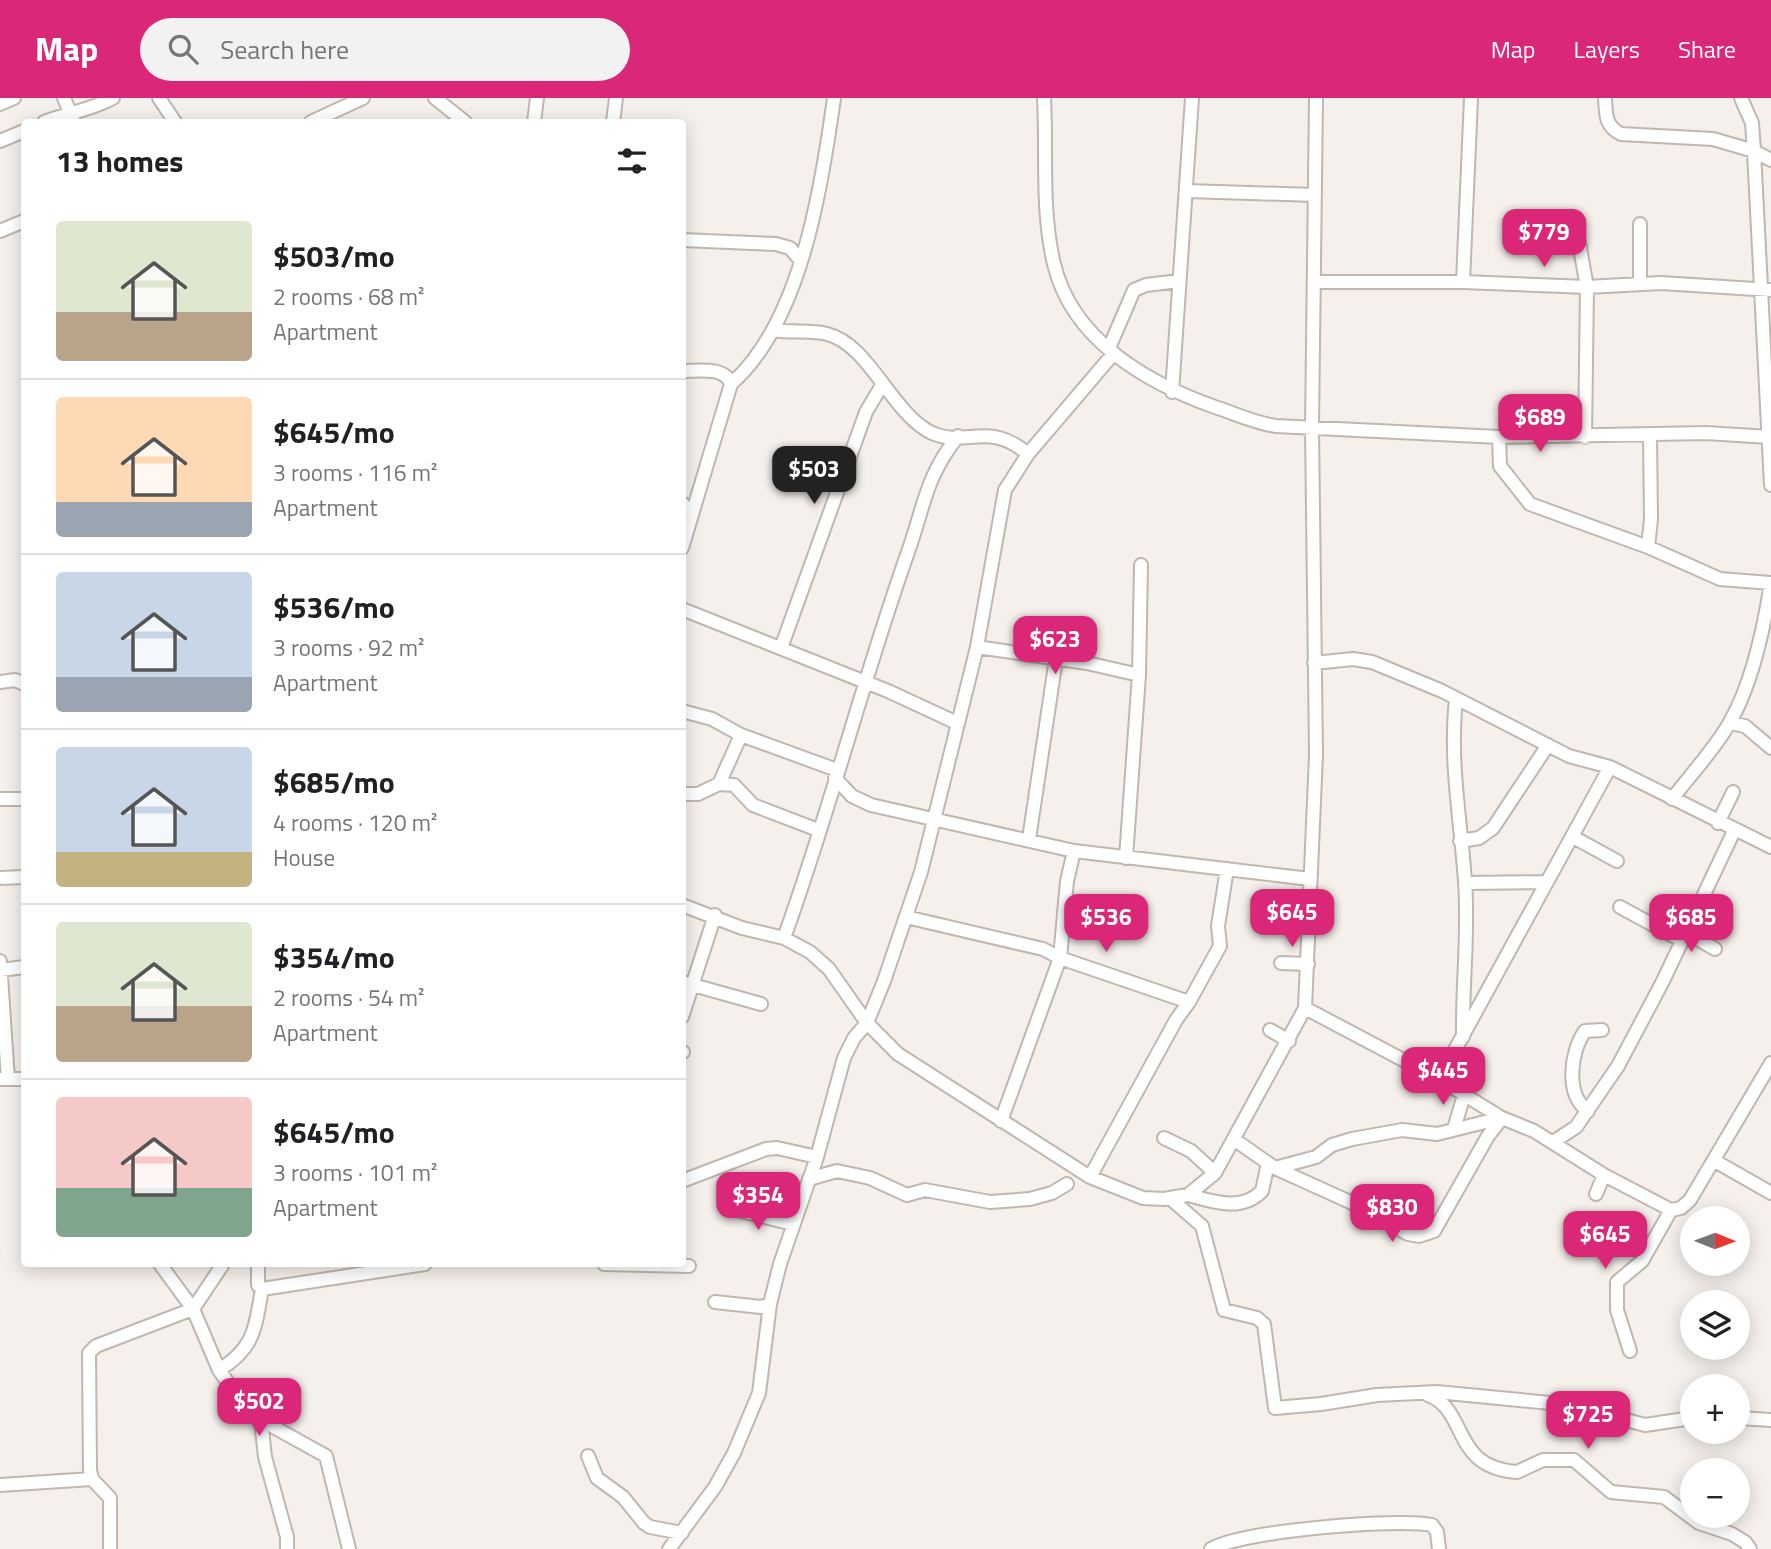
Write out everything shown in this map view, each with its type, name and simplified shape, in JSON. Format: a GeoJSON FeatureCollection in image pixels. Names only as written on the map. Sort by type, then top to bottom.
{"type":"FeatureCollection","features":[{"type":"Feature","properties":{"kind":"street"},"geometry":{"type":"LineString","coordinates":[[0,104],[14,98]]}},
{"type":"Feature","properties":{"kind":"street"},"geometry":{"type":"LineString","coordinates":[[64,98],[71,117],[113,98]]}},
{"type":"Feature","properties":{"kind":"street"},"geometry":{"type":"LineString","coordinates":[[159,98],[173,119]]}},
{"type":"Feature","properties":{"kind":"street"},"geometry":{"type":"LineString","coordinates":[[328,118],[363,98]]}},
{"type":"Feature","properties":{"kind":"street"},"geometry":{"type":"LineString","coordinates":[[435,98],[461,119]]}},
{"type":"Feature","properties":{"kind":"street"},"geometry":{"type":"LineString","coordinates":[[534,119],[537,98]]}},
{"type":"Feature","properties":{"kind":"street"},"geometry":{"type":"LineString","coordinates":[[613,119],[616,98]]}},
{"type":"Feature","properties":{"kind":"street"},"geometry":{"type":"LineString","coordinates":[[686,534],[731,384],[756,358],[774,330],[801,261],[825,163],[834,98]]}},
{"type":"Feature","properties":{"kind":"street"},"geometry":{"type":"LineString","coordinates":[[1044,98],[1046,205],[1054,265],[1071,307],[1086,329],[1111,350],[1172,392],[1259,423],[1312,427],[1499,437],[1706,433],[1769,437]]}},
{"type":"Feature","properties":{"kind":"street"},"geometry":{"type":"LineString","coordinates":[[1172,392],[1192,98]]}},
{"type":"Feature","properties":{"kind":"street"},"geometry":{"type":"LineString","coordinates":[[1188,1195],[1215,1173],[1305,1008],[1316,755],[1312,427],[1316,282],[1316,98]]}},
{"type":"Feature","properties":{"kind":"street"},"geometry":{"type":"LineString","coordinates":[[1463,282],[1471,98]]}},
{"type":"Feature","properties":{"kind":"street"},"geometry":{"type":"LineString","coordinates":[[1605,98],[1607,121],[1611,129],[1621,134],[1713,139],[1754,150],[1771,160]]}},
{"type":"Feature","properties":{"kind":"street"},"geometry":{"type":"LineString","coordinates":[[1741,98],[1752,123],[1765,290],[1771,485]]}},
{"type":"Feature","properties":{"kind":"street"},"geometry":{"type":"LineString","coordinates":[[0,141],[21,132]]}},
{"type":"Feature","properties":{"kind":"street"},"geometry":{"type":"LineString","coordinates":[[1187,191],[1315,195]]}},
{"type":"Feature","properties":{"kind":"street"},"geometry":{"type":"LineString","coordinates":[[0,231],[21,222]]}},
{"type":"Feature","properties":{"kind":"street"},"geometry":{"type":"LineString","coordinates":[[1640,224],[1640,283]]}},
{"type":"Feature","properties":{"kind":"street"},"geometry":{"type":"LineString","coordinates":[[1578,237],[1587,287],[1585,437]]}},
{"type":"Feature","properties":{"kind":"street"},"geometry":{"type":"LineString","coordinates":[[686,240],[776,244],[790,248],[801,261]]}},
{"type":"Feature","properties":{"kind":"street"},"geometry":{"type":"LineString","coordinates":[[669,1549],[715,1487],[734,1453],[759,1393],[770,1304],[793,1224],[817,1157],[845,1058],[854,1038],[867,1023],[906,917],[934,821],[977,647],[1005,490],[1028,454],[1111,350],[1134,290],[1180,281]]}},
{"type":"Feature","properties":{"kind":"street"},"geometry":{"type":"LineString","coordinates":[[1316,282],[1463,282],[1587,287],[1640,283],[1765,290]]}},
{"type":"Feature","properties":{"kind":"street"},"geometry":{"type":"LineString","coordinates":[[774,330],[827,334],[838,338],[932,433],[999,436],[1028,454]]}},
{"type":"Feature","properties":{"kind":"street"},"geometry":{"type":"LineString","coordinates":[[686,371],[721,372],[729,377],[731,384]]}},
{"type":"Feature","properties":{"kind":"street"},"geometry":{"type":"LineString","coordinates":[[782,648],[866,412],[882,385]]}},
{"type":"Feature","properties":{"kind":"street"},"geometry":{"type":"LineString","coordinates":[[1648,547],[1651,519],[1650,435]]}},
{"type":"Feature","properties":{"kind":"street"},"geometry":{"type":"LineString","coordinates":[[784,938],[923,496],[938,461],[958,436]]}},
{"type":"Feature","properties":{"kind":"street"},"geometry":{"type":"LineString","coordinates":[[1499,437],[1500,466],[1530,504],[1648,547],[1720,579],[1771,583],[1756,653],[1730,723],[1672,799]]}},
{"type":"Feature","properties":{"kind":"street"},"geometry":{"type":"LineString","coordinates":[[686,507],[692,513]]}},
{"type":"Feature","properties":{"kind":"street"},"geometry":{"type":"LineString","coordinates":[[1126,858],[1139,675],[1141,565]]}},
{"type":"Feature","properties":{"kind":"street"},"geometry":{"type":"LineString","coordinates":[[686,611],[935,710],[957,723]]}},
{"type":"Feature","properties":{"kind":"street"},"geometry":{"type":"LineString","coordinates":[[977,647],[1139,675]]}},
{"type":"Feature","properties":{"kind":"street"},"geometry":{"type":"LineString","coordinates":[[1029,839],[1056,659]]}},
{"type":"Feature","properties":{"kind":"street"},"geometry":{"type":"LineString","coordinates":[[1314,663],[1353,659],[1373,662],[1569,757],[1610,767],[1734,831],[1771,847]]}},
{"type":"Feature","properties":{"kind":"street"},"geometry":{"type":"LineString","coordinates":[[0,682],[15,680],[21,683]]}},
{"type":"Feature","properties":{"kind":"street"},"geometry":{"type":"LineString","coordinates":[[1456,700],[1453,725],[1460,841],[1466,883],[1464,1038]]}},
{"type":"Feature","properties":{"kind":"street"},"geometry":{"type":"LineString","coordinates":[[686,712],[712,719],[741,735],[836,774],[860,802],[1074,851],[1310,879]]}},
{"type":"Feature","properties":{"kind":"street"},"geometry":{"type":"LineString","coordinates":[[1730,723],[1745,726],[1771,748]]}},
{"type":"Feature","properties":{"kind":"street"},"geometry":{"type":"LineString","coordinates":[[719,784],[741,735]]}},
{"type":"Feature","properties":{"kind":"street"},"geometry":{"type":"LineString","coordinates":[[1460,841],[1479,838],[1493,828],[1548,745]]}},
{"type":"Feature","properties":{"kind":"street"},"geometry":{"type":"LineString","coordinates":[[1439,1080],[1610,767]]}},
{"type":"Feature","properties":{"kind":"street"},"geometry":{"type":"LineString","coordinates":[[686,794],[698,794],[719,784],[734,785],[753,805],[818,830]]}},
{"type":"Feature","properties":{"kind":"street"},"geometry":{"type":"LineString","coordinates":[[1718,823],[1733,792]]}},
{"type":"Feature","properties":{"kind":"street"},"geometry":{"type":"LineString","coordinates":[[0,799],[21,799]]}},
{"type":"Feature","properties":{"kind":"street"},"geometry":{"type":"LineString","coordinates":[[1553,1142],[1576,1127],[1618,1066],[1734,831]]}},
{"type":"Feature","properties":{"kind":"street"},"geometry":{"type":"LineString","coordinates":[[1573,837],[1617,861]]}},
{"type":"Feature","properties":{"kind":"street"},"geometry":{"type":"LineString","coordinates":[[1001,1121],[1060,958],[1067,881],[1074,851]]}},
{"type":"Feature","properties":{"kind":"street"},"geometry":{"type":"LineString","coordinates":[[1090,1177],[1220,946],[1218,926],[1227,869]]}},
{"type":"Feature","properties":{"kind":"street"},"geometry":{"type":"LineString","coordinates":[[0,878],[21,877]]}},
{"type":"Feature","properties":{"kind":"street"},"geometry":{"type":"LineString","coordinates":[[1466,883],[1545,882]]}},
{"type":"Feature","properties":{"kind":"street"},"geometry":{"type":"LineString","coordinates":[[686,906],[715,915],[742,928],[784,938],[810,952],[829,969],[867,1023],[898,1054],[1090,1177],[1143,1199],[1171,1199],[1188,1195],[1215,1199],[1223,1204],[1248,1202],[1262,1191],[1271,1165]]}},
{"type":"Feature","properties":{"kind":"street"},"geometry":{"type":"LineString","coordinates":[[1620,907],[1715,949]]}},
{"type":"Feature","properties":{"kind":"street"},"geometry":{"type":"LineString","coordinates":[[715,915],[688,984],[761,1004]]}},
{"type":"Feature","properties":{"kind":"street"},"geometry":{"type":"LineString","coordinates":[[906,917],[1043,949],[1060,958],[1189,1002]]}},
{"type":"Feature","properties":{"kind":"street"},"geometry":{"type":"LineString","coordinates":[[0,961],[4,1079]]}},
{"type":"Feature","properties":{"kind":"street"},"geometry":{"type":"LineString","coordinates":[[1281,963],[1308,964]]}},
{"type":"Feature","properties":{"kind":"street"},"geometry":{"type":"LineString","coordinates":[[1,970],[21,967]]}},
{"type":"Feature","properties":{"kind":"street"},"geometry":{"type":"LineString","coordinates":[[1305,1008],[1439,1080],[1499,1121],[1553,1142],[1604,1175],[1671,1210],[1681,1208],[1690,1200],[1715,1161],[1744,1104],[1771,1063]]}},
{"type":"Feature","properties":{"kind":"street"},"geometry":{"type":"LineString","coordinates":[[1270,1030],[1289,1041]]}},
{"type":"Feature","properties":{"kind":"street"},"geometry":{"type":"LineString","coordinates":[[1588,1111],[1577,1103],[1575,1095],[1577,1048],[1586,1031],[1602,1030]]}},
{"type":"Feature","properties":{"kind":"street"},"geometry":{"type":"LineString","coordinates":[[1454,1129],[1464,1095]]}},
{"type":"Feature","properties":{"kind":"street"},"geometry":{"type":"LineString","coordinates":[[1235,1140],[1271,1165],[1350,1202],[1408,1234],[1419,1236],[1434,1231],[1499,1121]]}},
{"type":"Feature","properties":{"kind":"street"},"geometry":{"type":"LineString","coordinates":[[1271,1165],[1316,1157],[1332,1145],[1352,1139],[1402,1130],[1437,1135],[1454,1129],[1499,1121]]}},
{"type":"Feature","properties":{"kind":"street"},"geometry":{"type":"LineString","coordinates":[[1164,1138],[1191,1151],[1215,1173]]}},
{"type":"Feature","properties":{"kind":"street"},"geometry":{"type":"LineString","coordinates":[[686,1179],[766,1149],[777,1148],[817,1157]]}},
{"type":"Feature","properties":{"kind":"street"},"geometry":{"type":"LineString","coordinates":[[1715,1161],[1771,1193]]}},
{"type":"Feature","properties":{"kind":"street"},"geometry":{"type":"LineString","coordinates":[[809,1179],[837,1171],[870,1178],[907,1195],[925,1190],[990,1202],[1030,1199],[1052,1194],[1067,1184]]}},
{"type":"Feature","properties":{"kind":"street"},"geometry":{"type":"LineString","coordinates":[[1596,1194],[1604,1175]]}},
{"type":"Feature","properties":{"kind":"street"},"geometry":{"type":"LineString","coordinates":[[1171,1199],[1197,1218],[1202,1226],[1224,1310],[1257,1318],[1264,1324],[1275,1408],[1421,1392],[1459,1393],[1571,1405],[1644,1425],[1680,1420]]}},
{"type":"Feature","properties":{"kind":"street"},"geometry":{"type":"LineString","coordinates":[[729,1208],[793,1224]]}},
{"type":"Feature","properties":{"kind":"street"},"geometry":{"type":"LineString","coordinates":[[1630,1351],[1617,1310],[1617,1282],[1642,1261],[1671,1210]]}},
{"type":"Feature","properties":{"kind":"street"},"geometry":{"type":"LineString","coordinates":[[162,1267],[193,1309],[219,1370],[245,1407],[261,1420],[326,1455],[349,1549]]}},
{"type":"Feature","properties":{"kind":"street"},"geometry":{"type":"LineString","coordinates":[[110,1549],[110,1498],[92,1479],[88,1453],[89,1353],[96,1346],[193,1309],[221,1267]]}},
{"type":"Feature","properties":{"kind":"street"},"geometry":{"type":"LineString","coordinates":[[258,1267],[258,1286],[262,1289]]}},
{"type":"Feature","properties":{"kind":"street"},"geometry":{"type":"LineString","coordinates":[[262,1289],[405,1267]]}},
{"type":"Feature","properties":{"kind":"street"},"geometry":{"type":"LineString","coordinates":[[219,1370],[244,1352],[256,1322],[262,1289]]}},
{"type":"Feature","properties":{"kind":"street"},"geometry":{"type":"LineString","coordinates":[[715,1302],[761,1307],[770,1304]]}},
{"type":"Feature","properties":{"kind":"street"},"geometry":{"type":"LineString","coordinates":[[1421,1392],[1440,1399],[1466,1445],[1480,1460],[1517,1472],[1543,1460],[1574,1460],[1611,1492],[1664,1497],[1699,1523],[1732,1534],[1750,1549]]}},
{"type":"Feature","properties":{"kind":"street"},"geometry":{"type":"LineString","coordinates":[[1750,1419],[1771,1420]]}},
{"type":"Feature","properties":{"kind":"street"},"geometry":{"type":"LineString","coordinates":[[261,1420],[265,1457],[288,1537],[287,1549]]}},
{"type":"Feature","properties":{"kind":"street"},"geometry":{"type":"LineString","coordinates":[[587,1456],[597,1478],[623,1497],[644,1523],[650,1527],[682,1533]]}},
{"type":"Feature","properties":{"kind":"street"},"geometry":{"type":"LineString","coordinates":[[0,1485],[92,1479]]}},
{"type":"Feature","properties":{"kind":"street"},"geometry":{"type":"LineString","coordinates":[[1211,1549],[1235,1540],[1306,1530],[1411,1523],[1432,1525],[1437,1532],[1439,1549]]}}]}
